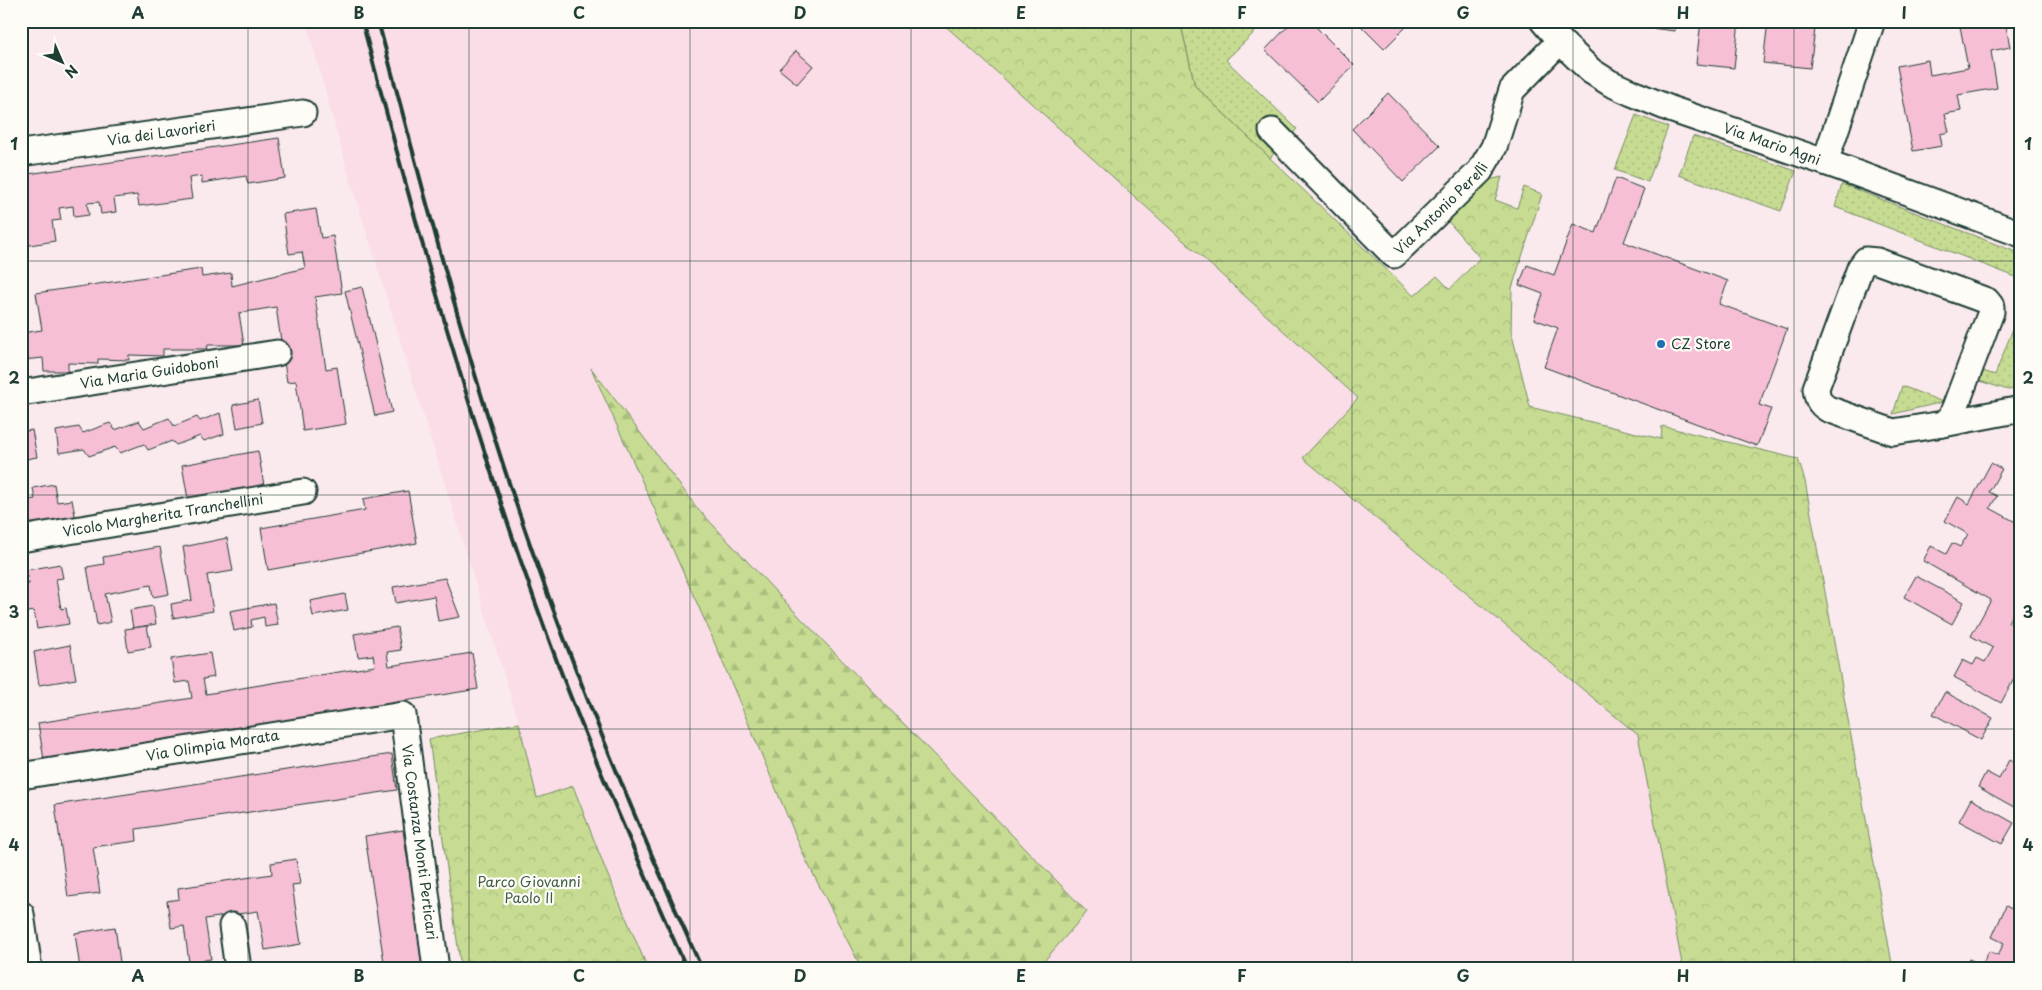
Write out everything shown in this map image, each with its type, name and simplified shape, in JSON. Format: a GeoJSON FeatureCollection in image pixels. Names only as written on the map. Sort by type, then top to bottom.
{"type":"FeatureCollection","features":[{"type":"Feature","properties":{"kind":"street","name":"Via Mario Agni"},"geometry":{"type":"LineString","coordinates":[[1543,21],[1560,41],[1591,70],[1632,93],[1673,110],[1825,162],[2021,234]]}},
{"type":"Feature","properties":{"kind":"street"},"geometry":{"type":"LineString","coordinates":[[1825,162],[1872,21]]}},
{"type":"Feature","properties":{"kind":"street","name":"Via Antonio Perelli"},"geometry":{"type":"LineString","coordinates":[[1272,131],[1394,255],[1480,170],[1494,147],[1512,90],[1560,41]]}},
{"type":"Feature","properties":{"kind":"street","name":"Via dei Lavorieri"},"geometry":{"type":"LineString","coordinates":[[21,153],[303,112]]}},
{"type":"Feature","properties":{"kind":"street"},"geometry":{"type":"LineString","coordinates":[[1943,424],[1951,418],[1991,312],[1991,306],[1987,301],[1877,261],[1866,260],[1860,268],[1816,388],[1818,400],[1822,405],[1828,409],[1893,432],[1943,424],[2021,410]]}},
{"type":"Feature","properties":{"kind":"street","name":"Via Maria Guidoboni"},"geometry":{"type":"LineString","coordinates":[[21,393],[277,353]]}},
{"type":"Feature","properties":{"kind":"street","name":"Vicolo Margherita Tranchellini"},"geometry":{"type":"LineString","coordinates":[[21,539],[303,492]]}},
{"type":"Feature","properties":{"kind":"street","name":"Via Olimpia Morata"},"geometry":{"type":"LineString","coordinates":[[21,776],[403,715]]}},
{"type":"Feature","properties":{"kind":"street","name":"Via Costanza Monti Perticari"},"geometry":{"type":"LineString","coordinates":[[403,715],[436,969]]}},
{"type":"Feature","properties":{"kind":"street"},"geometry":{"type":"LineString","coordinates":[[21,914],[29,969]]}},
{"type":"Feature","properties":{"kind":"street"},"geometry":{"type":"LineString","coordinates":[[232,926],[238,969]]}},
{"type":"Feature","properties":{"kind":"shaded area"},"geometry":{"type":"Polygon","coordinates":[[[306,21],[940,21],[1358,398],[1303,459],[1639,735],[1683,969],[648,969],[606,871],[573,786],[537,798],[519,723],[346,166],[306,21]]]}},
{"type":"Feature","properties":{"kind":"green space"},"geometry":{"type":"Polygon","coordinates":[[[940,21],[1180,21],[1195,86],[1414,296],[1437,276],[1450,289],[1480,258],[1446,219],[1484,181],[1502,177],[1495,200],[1517,208],[1524,187],[1542,194],[1512,288],[1511,331],[1530,407],[1661,439],[1662,426],[1798,459],[1805,481],[1893,969],[1683,969],[1638,735],[1303,458],[1358,398],[940,21]]]}},
{"type":"Feature","properties":{"kind":"green space"},"geometry":{"type":"Polygon","coordinates":[[[1180,21],[1266,21],[1226,60],[1297,129],[1270,158],[1195,86],[1180,21]]]}},
{"type":"Feature","properties":{"kind":"green space"},"geometry":{"type":"Polygon","coordinates":[[[1636,115],[1668,127],[1648,182],[1615,170],[1636,115]]]}},
{"type":"Feature","properties":{"kind":"green space"},"geometry":{"type":"Polygon","coordinates":[[[1693,136],[1796,171],[1781,211],[1679,175],[1693,136]]]}},
{"type":"Feature","properties":{"kind":"green space"},"geometry":{"type":"Polygon","coordinates":[[[1842,184],[2021,254],[2021,279],[1835,207],[1842,184]]]}},
{"type":"Feature","properties":{"kind":"green space"},"geometry":{"type":"Polygon","coordinates":[[[2021,308],[2021,388],[2008,390],[1973,379],[1977,369],[1995,375],[2021,308]]]}},
{"type":"Feature","properties":{"kind":"green space"},"geometry":{"type":"Polygon","coordinates":[[[591,368],[698,509],[793,610],[1087,912],[1037,969],[862,969],[805,858],[710,632],[591,368]]]}},
{"type":"Feature","properties":{"kind":"green space"},"geometry":{"type":"Polygon","coordinates":[[[1902,386],[1943,402],[1893,414],[1902,386]]]}},
{"type":"Feature","properties":{"kind":"green space","name":"Parco Giovanni Paolo II"},"geometry":{"type":"Polygon","coordinates":[[[519,723],[537,798],[573,786],[606,871],[648,969],[461,969],[429,739],[519,723]]]}},
{"type":"Feature","properties":{"kind":"building"},"geometry":{"type":"Polygon","coordinates":[[[1293,21],[1310,21],[1354,65],[1318,102],[1265,50],[1293,21]]]}},
{"type":"Feature","properties":{"kind":"building"},"geometry":{"type":"Polygon","coordinates":[[[1356,21],[1412,21],[1384,49],[1356,21]]]}},
{"type":"Feature","properties":{"kind":"building"},"geometry":{"type":"Polygon","coordinates":[[[1627,21],[1676,21],[1675,31],[1626,25],[1627,21]]]}},
{"type":"Feature","properties":{"kind":"building"},"geometry":{"type":"Polygon","coordinates":[[[1701,21],[1739,21],[1734,68],[1696,64],[1701,21]]]}},
{"type":"Feature","properties":{"kind":"building"},"geometry":{"type":"Polygon","coordinates":[[[1768,21],[1816,21],[1810,68],[1763,63],[1768,21]]]}},
{"type":"Feature","properties":{"kind":"building"},"geometry":{"type":"Polygon","coordinates":[[[1959,21],[2005,21],[2010,47],[1991,51],[1997,88],[1958,95],[1961,111],[1945,114],[1949,132],[1940,134],[1942,146],[1913,151],[1897,66],[1928,60],[1930,75],[1968,68],[1959,21]]]}},
{"type":"Feature","properties":{"kind":"building"},"geometry":{"type":"Polygon","coordinates":[[[796,51],[813,66],[797,84],[779,69],[796,51]]]}},
{"type":"Feature","properties":{"kind":"building"},"geometry":{"type":"Polygon","coordinates":[[[1388,93],[1440,146],[1403,182],[1352,129],[1388,93]]]}},
{"type":"Feature","properties":{"kind":"building"},"geometry":{"type":"Polygon","coordinates":[[[279,138],[285,178],[248,184],[246,176],[202,183],[202,176],[189,178],[192,199],[139,206],[137,195],[114,198],[116,212],[101,214],[99,202],[87,203],[89,215],[74,217],[73,206],[59,208],[61,220],[52,221],[55,241],[23,246],[21,175],[279,138]]]}},
{"type":"Feature","properties":{"kind":"building"},"geometry":{"type":"Polygon","coordinates":[[[1616,178],[1644,189],[1624,242],[1728,281],[1719,304],[1787,329],[1759,405],[1771,409],[1757,446],[1544,367],[1558,328],[1534,319],[1543,294],[1519,285],[1527,265],[1554,275],[1573,224],[1596,233],[1616,178]]]}},
{"type":"Feature","properties":{"kind":"building"},"geometry":{"type":"Polygon","coordinates":[[[316,209],[321,238],[333,236],[342,293],[315,297],[326,369],[337,367],[346,424],[303,431],[296,381],[287,382],[276,307],[239,313],[244,345],[208,345],[207,349],[163,349],[163,356],[129,355],[129,360],[98,359],[98,364],[68,363],[68,371],[44,371],[43,358],[23,360],[26,381],[21,382],[21,333],[42,330],[36,293],[201,269],[202,277],[231,273],[232,286],[305,268],[302,252],[289,254],[283,214],[316,209]]]}},
{"type":"Feature","properties":{"kind":"building"},"geometry":{"type":"Polygon","coordinates":[[[362,287],[392,412],[375,416],[345,291],[362,287]]]}},
{"type":"Feature","properties":{"kind":"building"},"geometry":{"type":"Polygon","coordinates":[[[258,400],[262,423],[237,428],[233,405],[258,400]]]}},
{"type":"Feature","properties":{"kind":"building"},"geometry":{"type":"Polygon","coordinates":[[[220,413],[224,434],[204,441],[200,436],[176,445],[172,441],[148,450],[144,444],[120,453],[115,447],[89,456],[84,449],[59,453],[56,431],[79,427],[83,433],[110,423],[115,430],[139,421],[144,428],[169,418],[174,426],[197,417],[200,421],[220,413]]]}},
{"type":"Feature","properties":{"kind":"building"},"geometry":{"type":"Polygon","coordinates":[[[32,430],[37,457],[21,460],[21,432],[32,430]]]}},
{"type":"Feature","properties":{"kind":"building"},"geometry":{"type":"Polygon","coordinates":[[[258,451],[264,485],[188,499],[182,465],[258,451]]]}},
{"type":"Feature","properties":{"kind":"building"},"geometry":{"type":"Polygon","coordinates":[[[1991,463],[2002,469],[1989,492],[1997,496],[1990,508],[2021,525],[2021,599],[2008,622],[2021,629],[2021,681],[2015,677],[2001,703],[1954,677],[1963,660],[1973,665],[1977,658],[1985,662],[1993,648],[1971,636],[1991,600],[1923,561],[1931,546],[1946,554],[1952,543],[1960,547],[1968,534],[1945,521],[1958,497],[1969,504],[1991,463]]]}},
{"type":"Feature","properties":{"kind":"building"},"geometry":{"type":"Polygon","coordinates":[[[54,484],[57,502],[72,500],[76,520],[21,530],[21,501],[35,499],[33,488],[54,484]]]}},
{"type":"Feature","properties":{"kind":"building"},"geometry":{"type":"Polygon","coordinates":[[[408,491],[417,543],[268,570],[261,528],[365,510],[363,499],[408,491]]]}},
{"type":"Feature","properties":{"kind":"building"},"geometry":{"type":"Polygon","coordinates":[[[227,538],[233,571],[207,575],[213,611],[173,618],[171,604],[192,600],[183,547],[227,538]]]}},
{"type":"Feature","properties":{"kind":"building"},"geometry":{"type":"Polygon","coordinates":[[[160,547],[169,594],[153,597],[151,585],[105,594],[111,622],[97,625],[87,567],[104,564],[103,557],[160,547]]]}},
{"type":"Feature","properties":{"kind":"building"},"geometry":{"type":"Polygon","coordinates":[[[60,564],[63,578],[56,579],[61,609],[66,608],[69,624],[37,629],[34,611],[27,612],[22,585],[29,584],[27,570],[60,564]]]}},
{"type":"Feature","properties":{"kind":"building"},"geometry":{"type":"Polygon","coordinates":[[[1916,576],[1964,602],[1952,624],[1904,597],[1916,576]]]}},
{"type":"Feature","properties":{"kind":"building"},"geometry":{"type":"Polygon","coordinates":[[[445,578],[460,617],[438,621],[434,596],[396,603],[393,587],[445,578]]]}},
{"type":"Feature","properties":{"kind":"building"},"geometry":{"type":"Polygon","coordinates":[[[345,594],[348,610],[313,616],[310,601],[345,594]]]}},
{"type":"Feature","properties":{"kind":"building"},"geometry":{"type":"Polygon","coordinates":[[[274,603],[278,625],[265,627],[264,617],[251,620],[252,627],[234,631],[230,611],[274,603]]]}},
{"type":"Feature","properties":{"kind":"building"},"geometry":{"type":"Polygon","coordinates":[[[153,606],[156,624],[133,628],[130,610],[153,606]]]}},
{"type":"Feature","properties":{"kind":"building"},"geometry":{"type":"Polygon","coordinates":[[[147,626],[151,647],[128,651],[125,629],[147,626]]]}},
{"type":"Feature","properties":{"kind":"building"},"geometry":{"type":"Polygon","coordinates":[[[397,627],[401,650],[387,652],[389,666],[472,653],[478,689],[44,760],[38,723],[192,698],[189,681],[175,683],[171,659],[210,653],[214,677],[203,679],[206,694],[375,666],[373,655],[358,657],[354,634],[397,627]]]}},
{"type":"Feature","properties":{"kind":"building"},"geometry":{"type":"Polygon","coordinates":[[[70,645],[76,679],[39,685],[34,652],[70,645]]]}},
{"type":"Feature","properties":{"kind":"building"},"geometry":{"type":"Polygon","coordinates":[[[1945,692],[1993,718],[1981,740],[1933,714],[1945,692]]]}},
{"type":"Feature","properties":{"kind":"building"},"geometry":{"type":"Polygon","coordinates":[[[392,754],[397,790],[136,829],[137,841],[93,847],[100,893],[68,897],[55,805],[392,754]]]}},
{"type":"Feature","properties":{"kind":"building"},"geometry":{"type":"Polygon","coordinates":[[[2021,756],[2021,811],[1978,787],[1986,772],[1999,779],[2009,760],[2017,764],[2021,756]]]}},
{"type":"Feature","properties":{"kind":"building"},"geometry":{"type":"Polygon","coordinates":[[[1971,799],[2014,823],[2002,844],[1959,821],[1971,799]]]}},
{"type":"Feature","properties":{"kind":"building"},"geometry":{"type":"Polygon","coordinates":[[[403,830],[424,969],[385,969],[365,836],[403,830]]]}},
{"type":"Feature","properties":{"kind":"building"},"geometry":{"type":"Polygon","coordinates":[[[296,859],[300,884],[292,885],[301,944],[265,950],[258,911],[205,919],[211,959],[189,962],[184,926],[171,928],[167,901],[179,899],[178,888],[272,874],[271,863],[296,859]]]}},
{"type":"Feature","properties":{"kind":"building"},"geometry":{"type":"Polygon","coordinates":[[[2006,906],[2021,914],[2021,969],[1964,969],[1969,959],[1982,965],[1989,951],[1998,955],[2004,943],[1992,937],[2006,906]]]}},
{"type":"Feature","properties":{"kind":"building"},"geometry":{"type":"Polygon","coordinates":[[[115,927],[121,969],[80,969],[75,933],[115,927]]]}},
{"type":"Feature","properties":{"kind":"railway"},"geometry":{"type":"LineString","coordinates":[[362,21],[446,327],[518,554],[595,758],[687,969]]}},
{"type":"Feature","properties":{"kind":"railway"},"geometry":{"type":"LineString","coordinates":[[378,21],[465,341],[525,530],[565,641],[608,751],[702,969]]}},
{"type":"Feature","properties":{"kind":"place","name":"CZ Store"},"geometry":{"type":"Point","coordinates":[1661,344]}}]}
